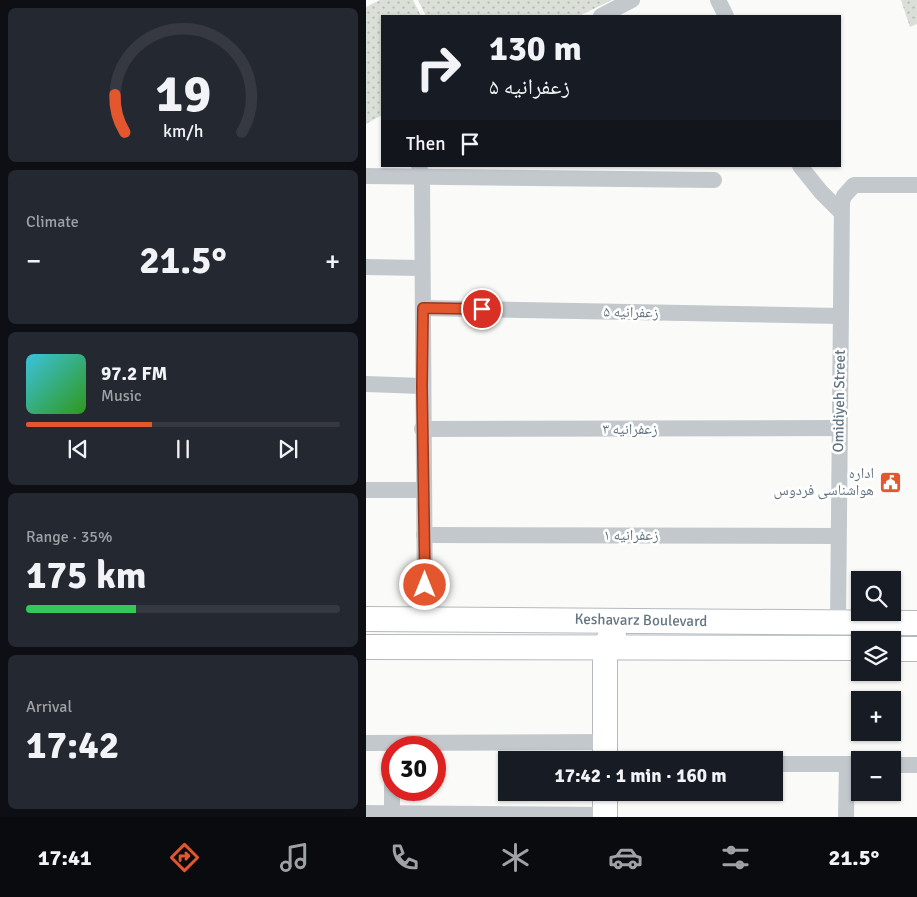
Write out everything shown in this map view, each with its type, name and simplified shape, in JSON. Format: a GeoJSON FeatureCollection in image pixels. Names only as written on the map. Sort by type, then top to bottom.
{"type":"FeatureCollection","features":[{"type":"Feature","properties":{"kind":"street"},"geometry":{"type":"LineString","coordinates":[[602,15],[632,0]]}},
{"type":"Feature","properties":{"kind":"street"},"geometry":{"type":"LineString","coordinates":[[718,0],[726,15]]}},
{"type":"Feature","properties":{"kind":"street"},"geometry":{"type":"LineString","coordinates":[[801,167],[820,192],[841,212]]}},
{"type":"Feature","properties":{"kind":"street"},"geometry":{"type":"LineString","coordinates":[[366,633],[384,633],[401,630],[425,619],[420,172]]}},
{"type":"Feature","properties":{"kind":"street"},"geometry":{"type":"LineString","coordinates":[[366,176],[420,172],[714,180]]}},
{"type":"Feature","properties":{"kind":"street","name":"Omidiyeh Street"},"geometry":{"type":"LineString","coordinates":[[838,622],[841,212],[844,196],[854,185],[917,185]]}},
{"type":"Feature","properties":{"kind":"street"},"geometry":{"type":"LineString","coordinates":[[366,267],[421,268]]}},
{"type":"Feature","properties":{"kind":"street","name":"زعفرانیه ۵"},"geometry":{"type":"LineString","coordinates":[[423,308],[840,316]]}},
{"type":"Feature","properties":{"kind":"street"},"geometry":{"type":"LineString","coordinates":[[366,384],[422,386]]}},
{"type":"Feature","properties":{"kind":"street","name":"زعفرانیه ۳"},"geometry":{"type":"LineString","coordinates":[[422,429],[838,428]]}},
{"type":"Feature","properties":{"kind":"street"},"geometry":{"type":"LineString","coordinates":[[366,490],[424,490]]}},
{"type":"Feature","properties":{"kind":"street","name":"زعفرانیه ۱"},"geometry":{"type":"LineString","coordinates":[[424,535],[838,536]]}},
{"type":"Feature","properties":{"kind":"street","name":"Keshavarz Boulevard"},"geometry":{"type":"LineString","coordinates":[[366,618],[917,623]]}},
{"type":"Feature","properties":{"kind":"street"},"geometry":{"type":"LineString","coordinates":[[446,747],[605,751],[605,648],[608,640],[613,635],[624,632],[688,626],[706,621]]}},
{"type":"Feature","properties":{"kind":"street","name":"Keshavarz Boulevard"},"geometry":{"type":"LineString","coordinates":[[366,647],[851,648]]}},
{"type":"Feature","properties":{"kind":"street"},"geometry":{"type":"LineString","coordinates":[[901,648],[917,649]]}},
{"type":"Feature","properties":{"kind":"street"},"geometry":{"type":"LineString","coordinates":[[366,743],[381,744]]}},
{"type":"Feature","properties":{"kind":"street"},"geometry":{"type":"LineString","coordinates":[[783,764],[851,764]]}},
{"type":"Feature","properties":{"kind":"street"},"geometry":{"type":"LineString","coordinates":[[901,765],[917,765]]}},
{"type":"Feature","properties":{"kind":"street"},"geometry":{"type":"LineString","coordinates":[[846,817],[851,779]]}},
{"type":"Feature","properties":{"kind":"street"},"geometry":{"type":"LineString","coordinates":[[392,801],[392,815]]}},
{"type":"Feature","properties":{"kind":"street"},"geometry":{"type":"LineString","coordinates":[[366,813],[392,815],[605,808]]}},
{"type":"Feature","properties":{"kind":"shaded area"},"geometry":{"type":"Polygon","coordinates":[[[380,0],[413,0],[420,15],[381,15],[381,116],[366,124],[366,7],[380,0]]]}},
{"type":"Feature","properties":{"kind":"shaded area"},"geometry":{"type":"Polygon","coordinates":[[[418,0],[612,0],[581,15],[426,15],[418,0]]]}},
{"type":"Feature","properties":{"kind":"shaded area"},"geometry":{"type":"Polygon","coordinates":[[[901,0],[917,0],[917,24],[910,27],[901,0]]]}},
{"type":"Feature","properties":{"kind":"place","name":"اداره هواشناسی فردوس"},"geometry":{"type":"Point","coordinates":[890,482]}},
{"type":"Feature","properties":{"kind":"route"},"geometry":{"type":"LineString","coordinates":[[425,585],[422,386],[423,308],[482,309]]}}]}
